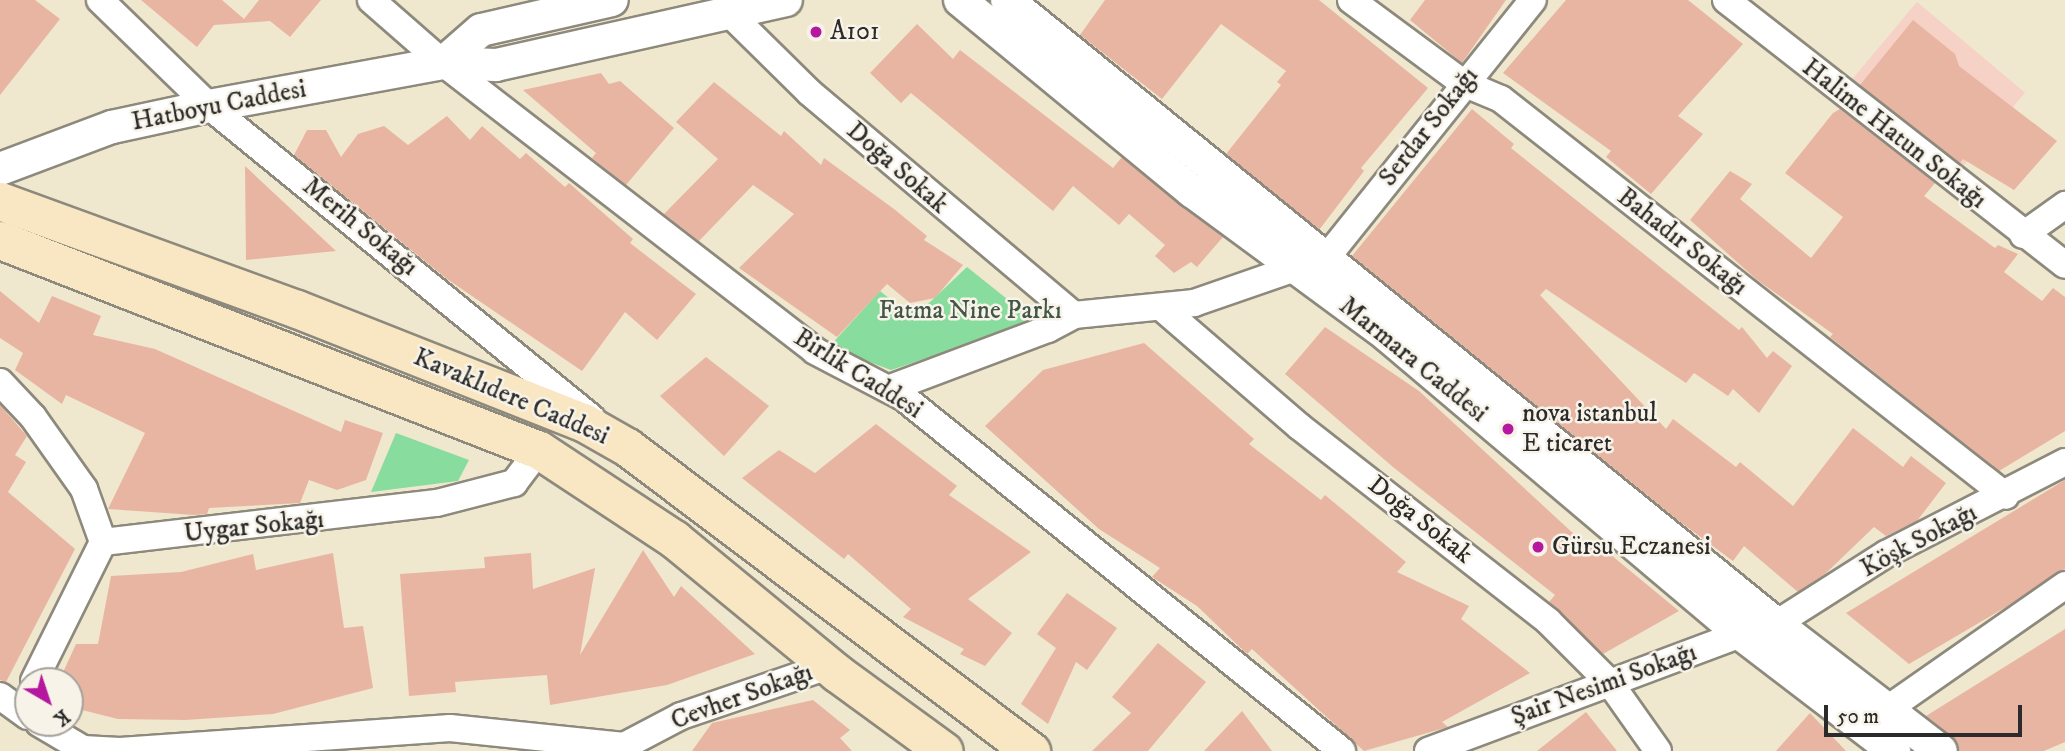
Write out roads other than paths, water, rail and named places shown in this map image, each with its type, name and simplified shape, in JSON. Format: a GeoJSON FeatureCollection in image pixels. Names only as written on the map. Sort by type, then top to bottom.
{"type":"FeatureCollection","features":[{"type":"Feature","properties":{"kind":"main road","name":"Kavaklıdere Caddesi"},"geometry":{"type":"LineString","coordinates":[[0,201],[297,309],[552,410],[627,447],[1031,751]]}},
{"type":"Feature","properties":{"kind":"main road","name":"Kavaklıdere Caddesi"},"geometry":{"type":"LineString","coordinates":[[0,240],[539,450],[674,539],[828,666],[944,751]]}},
{"type":"Feature","properties":{"kind":"main road"},"geometry":{"type":"LineString","coordinates":[[539,450],[552,410]]}},
{"type":"Feature","properties":{"kind":"main road"},"geometry":{"type":"LineString","coordinates":[[600,490],[627,447]]}},
{"type":"Feature","properties":{"kind":"street","name":"Merih Sokağı"},"geometry":{"type":"LineString","coordinates":[[100,0],[209,106],[627,447]]}},
{"type":"Feature","properties":{"kind":"street","name":"Birlik Caddesi"},"geometry":{"type":"LineString","coordinates":[[371,0],[443,63],[815,351],[914,405],[1342,751]]}},
{"type":"Feature","properties":{"kind":"street"},"geometry":{"type":"LineString","coordinates":[[443,63],[481,30],[612,0]]}},
{"type":"Feature","properties":{"kind":"street","name":"Hatboyu Caddesi"},"geometry":{"type":"LineString","coordinates":[[0,169],[112,127],[209,106],[443,63],[496,65],[720,6],[786,0]]}},
{"type":"Feature","properties":{"kind":"street","name":"Marmara Caddesi"},"geometry":{"type":"LineString","coordinates":[[960,0],[1192,191],[1387,335],[1741,634],[1894,751]]}},
{"type":"Feature","properties":{"kind":"street","name":"Marmara Caddesi"},"geometry":{"type":"LineString","coordinates":[[1007,0],[1776,624],[1889,708],[1941,751]]}},
{"type":"Feature","properties":{"kind":"street","name":"Bahadır Sokağı"},"geometry":{"type":"LineString","coordinates":[[1351,0],[1463,83],[1501,99],[2006,496]]}},
{"type":"Feature","properties":{"kind":"street","name":"Serdar Sokağı"},"geometry":{"type":"LineString","coordinates":[[1327,257],[1463,83],[1534,0]]}},
{"type":"Feature","properties":{"kind":"street","name":"Halime Hatun Sokağı"},"geometry":{"type":"LineString","coordinates":[[1726,0],[2023,235],[2065,265]]}},
{"type":"Feature","properties":{"kind":"street","name":"Doğa Sokak"},"geometry":{"type":"LineString","coordinates":[[720,6],[818,101],[1074,315]]}},
{"type":"Feature","properties":{"kind":"street"},"geometry":{"type":"LineString","coordinates":[[2023,235],[2065,205]]}},
{"type":"Feature","properties":{"kind":"street"},"geometry":{"type":"LineString","coordinates":[[888,389],[1048,329],[1074,315],[1162,308],[1227,293],[1327,257]]}},
{"type":"Feature","properties":{"kind":"street","name":"Doğa Sokak"},"geometry":{"type":"LineString","coordinates":[[1162,308],[1300,427],[1548,621],[1610,683],[1658,751]]}},
{"type":"Feature","properties":{"kind":"street"},"geometry":{"type":"LineString","coordinates":[[0,382],[33,417],[84,489],[103,542],[41,667]]}},
{"type":"Feature","properties":{"kind":"street","name":"Uygar Sokağı"},"geometry":{"type":"LineString","coordinates":[[103,542],[437,503],[514,483],[539,450]]}},
{"type":"Feature","properties":{"kind":"street","name":"Köşk Sokağı"},"geometry":{"type":"LineString","coordinates":[[1776,624],[1886,554],[2006,496],[2065,462]]}},
{"type":"Feature","properties":{"kind":"street"},"geometry":{"type":"LineString","coordinates":[[1889,708],[2065,585]]}},
{"type":"Feature","properties":{"kind":"street"},"geometry":{"type":"LineString","coordinates":[[1741,634],[1776,624]]}},
{"type":"Feature","properties":{"kind":"street","name":"Şair Nesimi Sokağı"},"geometry":{"type":"LineString","coordinates":[[1428,751],[1741,634]]}},
{"type":"Feature","properties":{"kind":"street","name":"Cevher Sokağı"},"geometry":{"type":"LineString","coordinates":[[66,737],[83,749],[120,751],[449,739],[624,749],[681,716],[828,666]]}},
{"type":"Feature","properties":{"kind":"place","name":"A101"},"geometry":{"type":"Point","coordinates":[816,32]}},
{"type":"Feature","properties":{"kind":"place","name":"nova istanbul E ticaret"},"geometry":{"type":"Point","coordinates":[1508,429]}},
{"type":"Feature","properties":{"kind":"place","name":"Gürsu Eczanesi"},"geometry":{"type":"Point","coordinates":[1538,547]}},
{"type":"Feature","properties":{"kind":"park label","name":"Fatma Nine Parkı"},"geometry":{"type":"Point","coordinates":[970,311]}}]}
